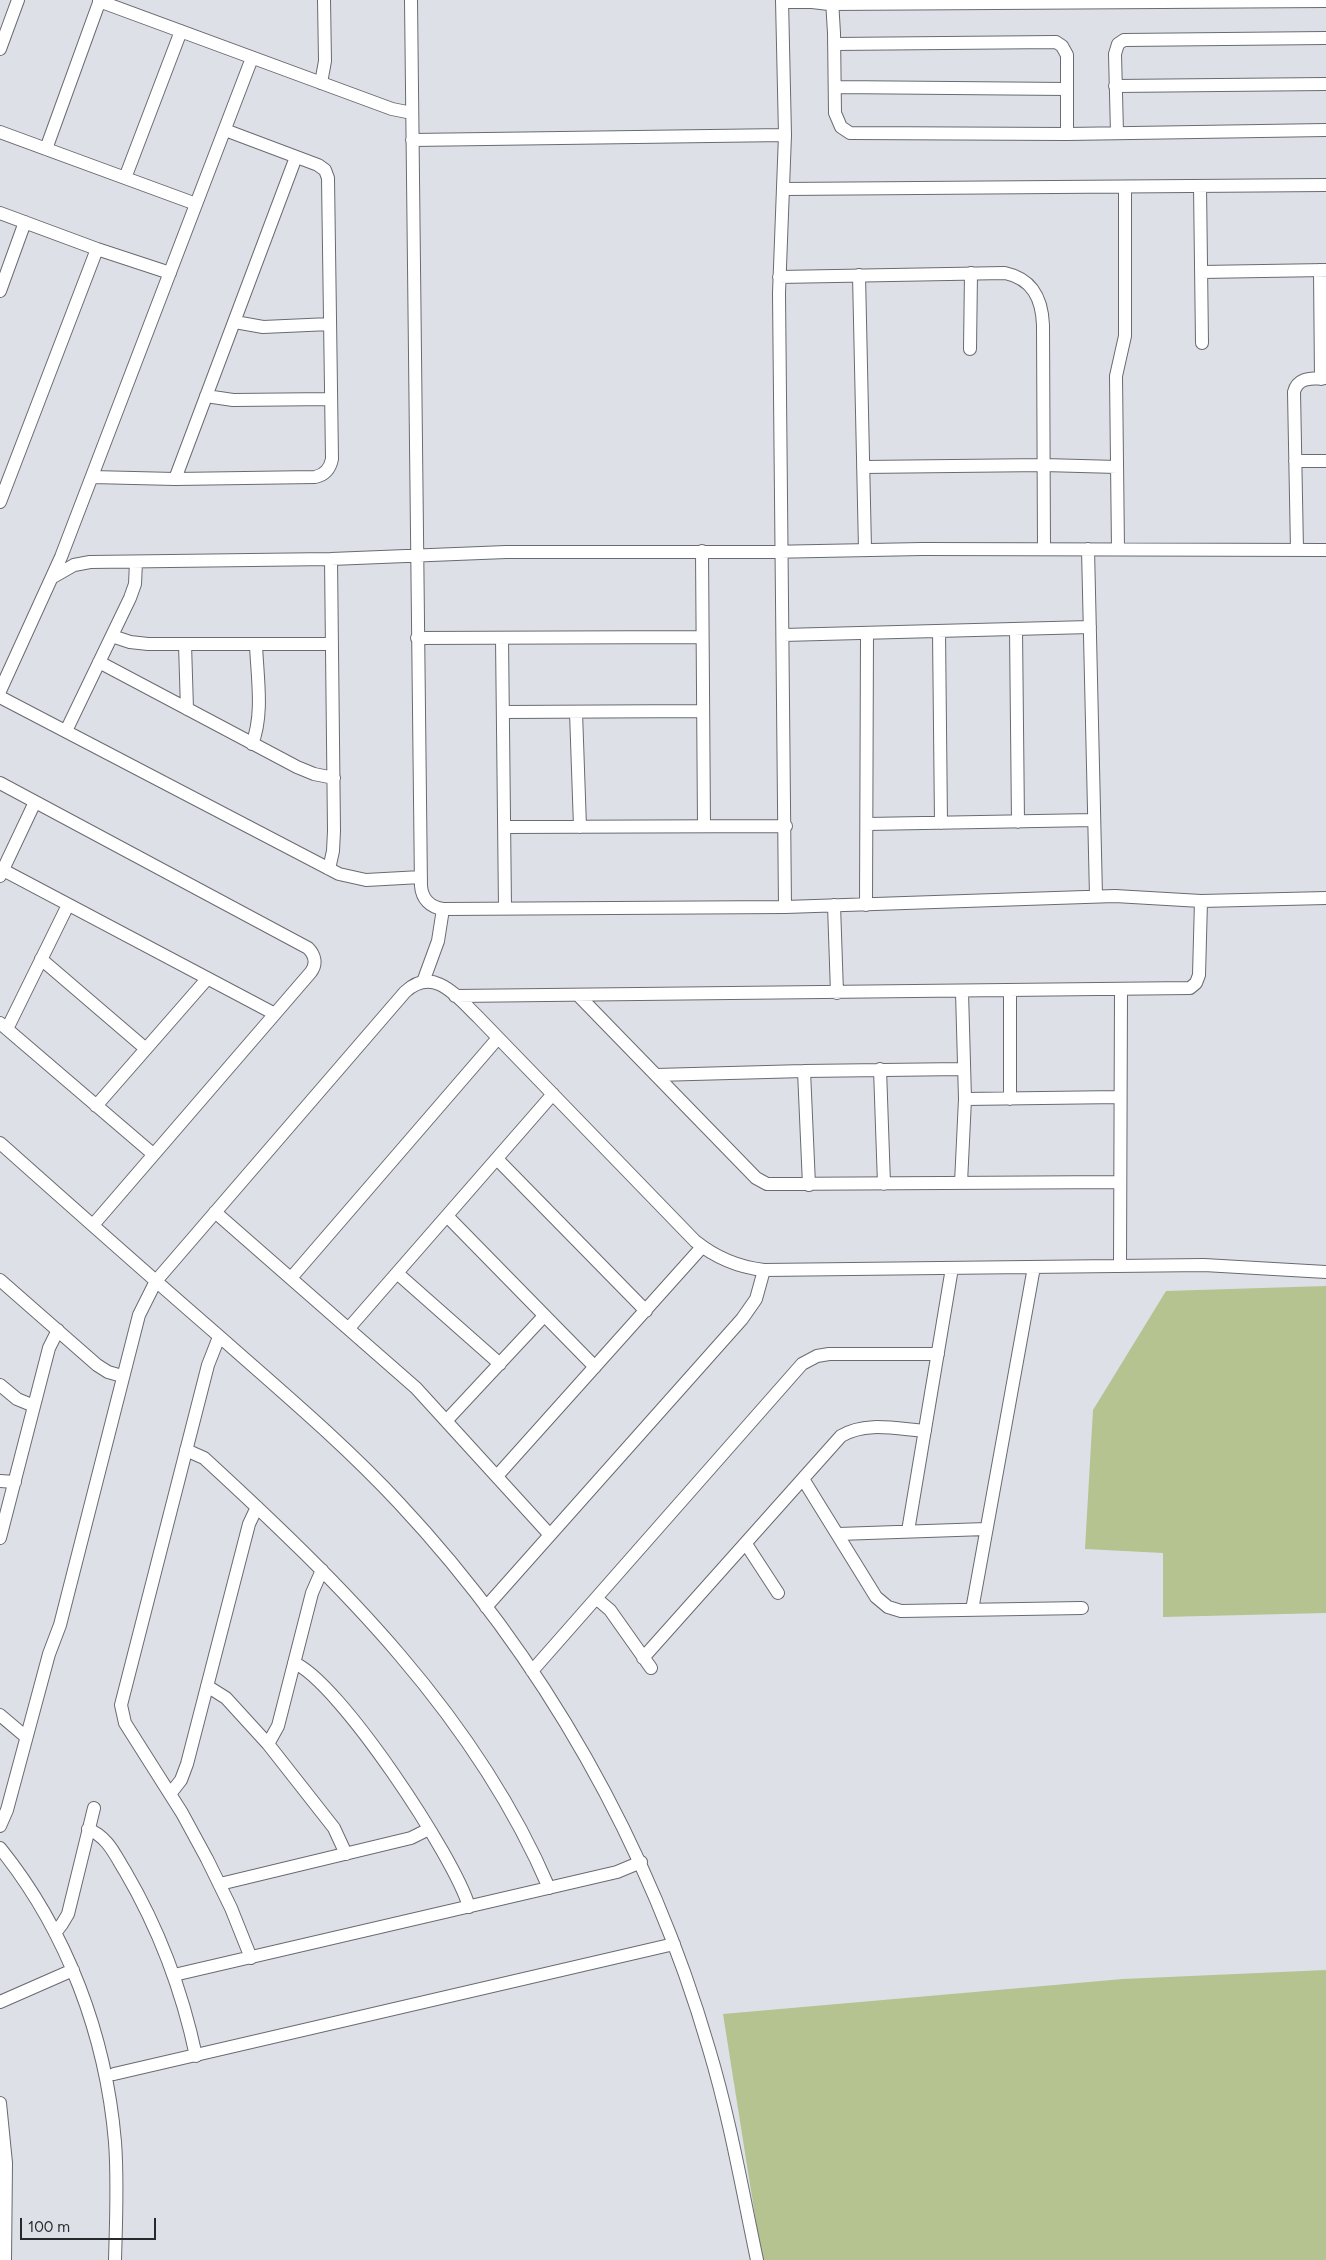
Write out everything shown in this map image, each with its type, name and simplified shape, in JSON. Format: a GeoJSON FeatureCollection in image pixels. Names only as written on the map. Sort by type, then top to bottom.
{"type":"FeatureCollection","features":[{"type":"Feature","properties":{"kind":"street"},"geometry":{"type":"LineString","coordinates":[[0,49],[18,0]]}},
{"type":"Feature","properties":{"kind":"street"},"geometry":{"type":"LineString","coordinates":[[46,149],[99,0],[392,109],[412,113]]}},
{"type":"Feature","properties":{"kind":"street"},"geometry":{"type":"LineString","coordinates":[[321,83],[325,61],[324,0]]}},
{"type":"Feature","properties":{"kind":"street"},"geometry":{"type":"LineString","coordinates":[[411,0],[421,890],[431,905],[443,909],[785,907],[1096,896],[1201,900],[1326,898]]}},
{"type":"Feature","properties":{"kind":"street"},"geometry":{"type":"LineString","coordinates":[[785,907],[786,826],[779,277],[785,135],[782,4],[812,2],[1326,1]]}},
{"type":"Feature","properties":{"kind":"street"},"geometry":{"type":"LineString","coordinates":[[831,3],[836,118],[841,127],[850,132],[1067,134],[1326,130]]}},
{"type":"Feature","properties":{"kind":"street"},"geometry":{"type":"LineString","coordinates":[[125,178],[181,31]]}},
{"type":"Feature","properties":{"kind":"street"},"geometry":{"type":"LineString","coordinates":[[1117,133],[1115,50],[1120,42],[1127,39],[1326,38]]}},
{"type":"Feature","properties":{"kind":"street"},"geometry":{"type":"LineString","coordinates":[[834,44],[1056,42],[1066,52],[1067,134]]}},
{"type":"Feature","properties":{"kind":"street"},"geometry":{"type":"LineString","coordinates":[[0,691],[53,577],[252,58]]}},
{"type":"Feature","properties":{"kind":"street"},"geometry":{"type":"LineString","coordinates":[[1115,86],[1326,84]]}},
{"type":"Feature","properties":{"kind":"street"},"geometry":{"type":"LineString","coordinates":[[835,87],[1067,89]]}},
{"type":"Feature","properties":{"kind":"street"},"geometry":{"type":"LineString","coordinates":[[92,477],[175,479],[315,477],[328,470],[332,459],[328,178],[324,170],[318,165],[225,130]]}},
{"type":"Feature","properties":{"kind":"street"},"geometry":{"type":"LineString","coordinates":[[0,132],[196,204]]}},
{"type":"Feature","properties":{"kind":"street"},"geometry":{"type":"LineString","coordinates":[[412,140],[785,135]]}},
{"type":"Feature","properties":{"kind":"street"},"geometry":{"type":"LineString","coordinates":[[175,479],[296,156]]}},
{"type":"Feature","properties":{"kind":"street"},"geometry":{"type":"LineString","coordinates":[[783,189],[1326,185]]}},
{"type":"Feature","properties":{"kind":"street"},"geometry":{"type":"LineString","coordinates":[[1200,186],[1202,343]]}},
{"type":"Feature","properties":{"kind":"street"},"geometry":{"type":"LineString","coordinates":[[1118,549],[1116,376],[1125,336],[1125,187]]}},
{"type":"Feature","properties":{"kind":"street"},"geometry":{"type":"LineString","coordinates":[[0,213],[97,249],[170,273]]}},
{"type":"Feature","properties":{"kind":"street"},"geometry":{"type":"LineString","coordinates":[[0,291],[26,222]]}},
{"type":"Feature","properties":{"kind":"street"},"geometry":{"type":"LineString","coordinates":[[1,498],[97,249]]}},
{"type":"Feature","properties":{"kind":"street"},"geometry":{"type":"LineString","coordinates":[[1201,272],[1323,270],[1323,379],[1303,380],[1295,388],[1297,550]]}},
{"type":"Feature","properties":{"kind":"street"},"geometry":{"type":"LineString","coordinates":[[779,277],[971,273],[1012,275],[1026,282],[1040,300],[1043,325],[1044,549]]}},
{"type":"Feature","properties":{"kind":"street"},"geometry":{"type":"LineString","coordinates":[[970,349],[971,273]]}},
{"type":"Feature","properties":{"kind":"street"},"geometry":{"type":"LineString","coordinates":[[859,276],[865,549]]}},
{"type":"Feature","properties":{"kind":"street"},"geometry":{"type":"LineString","coordinates":[[235,322],[263,327],[330,324]]}},
{"type":"Feature","properties":{"kind":"street"},"geometry":{"type":"LineString","coordinates":[[206,396],[233,400],[331,400]]}},
{"type":"Feature","properties":{"kind":"street"},"geometry":{"type":"LineString","coordinates":[[1295,461],[1326,461]]}},
{"type":"Feature","properties":{"kind":"street"},"geometry":{"type":"LineString","coordinates":[[863,467],[1044,465],[1117,467]]}},
{"type":"Feature","properties":{"kind":"street"},"geometry":{"type":"LineString","coordinates":[[53,577],[67,568],[82,563],[416,556],[506,552],[1088,548],[1326,550]]}},
{"type":"Feature","properties":{"kind":"street"},"geometry":{"type":"LineString","coordinates":[[1088,548],[1096,896]]}},
{"type":"Feature","properties":{"kind":"street"},"geometry":{"type":"LineString","coordinates":[[702,551],[704,826]]}},
{"type":"Feature","properties":{"kind":"street"},"geometry":{"type":"LineString","coordinates":[[329,870],[334,841],[331,558]]}},
{"type":"Feature","properties":{"kind":"street"},"geometry":{"type":"LineString","coordinates":[[66,731],[133,591],[136,577],[136,562]]}},
{"type":"Feature","properties":{"kind":"street"},"geometry":{"type":"LineString","coordinates":[[783,635],[1090,627]]}},
{"type":"Feature","properties":{"kind":"street"},"geometry":{"type":"LineString","coordinates":[[1016,629],[1018,822]]}},
{"type":"Feature","properties":{"kind":"street"},"geometry":{"type":"LineString","coordinates":[[939,631],[941,823]]}},
{"type":"Feature","properties":{"kind":"street"},"geometry":{"type":"LineString","coordinates":[[866,633],[866,905]]}},
{"type":"Feature","properties":{"kind":"street"},"geometry":{"type":"LineString","coordinates":[[112,636],[139,644],[332,644]]}},
{"type":"Feature","properties":{"kind":"street"},"geometry":{"type":"LineString","coordinates":[[417,638],[702,637]]}},
{"type":"Feature","properties":{"kind":"street"},"geometry":{"type":"LineString","coordinates":[[502,638],[505,908]]}},
{"type":"Feature","properties":{"kind":"street"},"geometry":{"type":"LineString","coordinates":[[186,644],[187,709]]}},
{"type":"Feature","properties":{"kind":"street"},"geometry":{"type":"LineString","coordinates":[[252,744],[258,722],[256,644]]}},
{"type":"Feature","properties":{"kind":"street"},"geometry":{"type":"LineString","coordinates":[[99,662],[305,771],[334,778]]}},
{"type":"Feature","properties":{"kind":"street"},"geometry":{"type":"LineString","coordinates":[[0,697],[329,870],[349,877],[366,880],[421,877]]}},
{"type":"Feature","properties":{"kind":"street"},"geometry":{"type":"LineString","coordinates":[[503,712],[703,711]]}},
{"type":"Feature","properties":{"kind":"street"},"geometry":{"type":"LineString","coordinates":[[576,712],[580,827]]}},
{"type":"Feature","properties":{"kind":"street"},"geometry":{"type":"LineString","coordinates":[[0,783],[308,948],[314,958],[313,969],[92,1225]]}},
{"type":"Feature","properties":{"kind":"street"},"geometry":{"type":"LineString","coordinates":[[36,802],[1,873],[68,905],[275,1014]]}},
{"type":"Feature","properties":{"kind":"street"},"geometry":{"type":"LineString","coordinates":[[867,824],[1094,820]]}},
{"type":"Feature","properties":{"kind":"street"},"geometry":{"type":"LineString","coordinates":[[504,827],[786,826]]}},
{"type":"Feature","properties":{"kind":"street"},"geometry":{"type":"LineString","coordinates":[[455,996],[962,992],[1190,988],[1194,986],[1199,976],[1201,900]]}},
{"type":"Feature","properties":{"kind":"street"},"geometry":{"type":"LineString","coordinates":[[68,905],[4,1026],[153,1154]]}},
{"type":"Feature","properties":{"kind":"street"},"geometry":{"type":"LineString","coordinates":[[834,906],[838,993]]}},
{"type":"Feature","properties":{"kind":"street"},"geometry":{"type":"LineString","coordinates":[[423,982],[433,957],[443,909]]}},
{"type":"Feature","properties":{"kind":"street"},"geometry":{"type":"LineString","coordinates":[[41,959],[146,1049]]}},
{"type":"Feature","properties":{"kind":"street"},"geometry":{"type":"LineString","coordinates":[[96,1106],[207,979]]}},
{"type":"Feature","properties":{"kind":"street"},"geometry":{"type":"LineString","coordinates":[[0,1826],[7,1810],[49,1654],[60,1625],[139,1315],[156,1280],[406,992],[415,984],[431,982],[442,985],[455,996],[702,1247],[711,1254],[731,1263],[764,1270],[1223,1266],[1326,1272]]}},
{"type":"Feature","properties":{"kind":"street"},"geometry":{"type":"LineString","coordinates":[[1120,1266],[1121,990]]}},
{"type":"Feature","properties":{"kind":"street"},"geometry":{"type":"LineString","coordinates":[[1010,991],[1010,1099]]}},
{"type":"Feature","properties":{"kind":"street"},"geometry":{"type":"LineString","coordinates":[[962,992],[962,1069],[965,1099],[962,1183]]}},
{"type":"Feature","properties":{"kind":"street"},"geometry":{"type":"LineString","coordinates":[[578,995],[756,1178],[767,1184],[1120,1182]]}},
{"type":"Feature","properties":{"kind":"street"},"geometry":{"type":"LineString","coordinates":[[291,1278],[498,1038]]}},
{"type":"Feature","properties":{"kind":"street"},"geometry":{"type":"LineString","coordinates":[[656,1075],[962,1069]]}},
{"type":"Feature","properties":{"kind":"street"},"geometry":{"type":"LineString","coordinates":[[880,1070],[884,1184]]}},
{"type":"Feature","properties":{"kind":"street"},"geometry":{"type":"LineString","coordinates":[[804,1071],[809,1185]]}},
{"type":"Feature","properties":{"kind":"street"},"geometry":{"type":"LineString","coordinates":[[349,1328],[553,1094]]}},
{"type":"Feature","properties":{"kind":"street"},"geometry":{"type":"LineString","coordinates":[[965,1099],[1120,1097]]}},
{"type":"Feature","properties":{"kind":"street"},"geometry":{"type":"LineString","coordinates":[[0,1143],[318,1424],[374,1476],[425,1532],[486,1607],[532,1670],[594,1770],[640,1862],[674,1944],[701,2023],[723,2098],[757,2260]]}},
{"type":"Feature","properties":{"kind":"street"},"geometry":{"type":"LineString","coordinates":[[497,1159],[646,1311]]}},
{"type":"Feature","properties":{"kind":"street"},"geometry":{"type":"LineString","coordinates":[[215,1212],[402,1374],[447,1420],[550,1535]]}},
{"type":"Feature","properties":{"kind":"street"},"geometry":{"type":"LineString","coordinates":[[447,1216],[595,1367]]}},
{"type":"Feature","properties":{"kind":"street"},"geometry":{"type":"LineString","coordinates":[[497,1476],[702,1247]]}},
{"type":"Feature","properties":{"kind":"street"},"geometry":{"type":"LineString","coordinates":[[972,1610],[1034,1267]]}},
{"type":"Feature","properties":{"kind":"street"},"geometry":{"type":"LineString","coordinates":[[908,1531],[952,1268]]}},
{"type":"Feature","properties":{"kind":"street"},"geometry":{"type":"LineString","coordinates":[[486,1607],[742,1319],[760,1290],[764,1270]]}},
{"type":"Feature","properties":{"kind":"street"},"geometry":{"type":"LineString","coordinates":[[397,1273],[500,1364]]}},
{"type":"Feature","properties":{"kind":"street"},"geometry":{"type":"LineString","coordinates":[[0,1280],[102,1369],[122,1376]]}},
{"type":"Feature","properties":{"kind":"street"},"geometry":{"type":"LineString","coordinates":[[447,1420],[544,1316]]}},
{"type":"Feature","properties":{"kind":"street"},"geometry":{"type":"LineString","coordinates":[[0,1538],[50,1348],[58,1330]]}},
{"type":"Feature","properties":{"kind":"street"},"geometry":{"type":"LineString","coordinates":[[219,1337],[208,1365],[121,1705],[125,1723],[195,1836],[220,1884],[251,1958]]}},
{"type":"Feature","properties":{"kind":"street"},"geometry":{"type":"LineString","coordinates":[[532,1670],[807,1361],[817,1356],[829,1354],[938,1354]]}},
{"type":"Feature","properties":{"kind":"street"},"geometry":{"type":"LineString","coordinates":[[0,1385],[17,1399],[34,1406]]}},
{"type":"Feature","properties":{"kind":"street"},"geometry":{"type":"LineString","coordinates":[[597,1598],[610,1610],[647,1663],[746,1544],[835,1442],[855,1429],[874,1427],[925,1431]]}},
{"type":"Feature","properties":{"kind":"street"},"geometry":{"type":"LineString","coordinates":[[186,1450],[204,1458],[257,1507],[322,1570],[384,1636],[451,1719],[510,1810],[538,1861],[549,1888]]}},
{"type":"Feature","properties":{"kind":"street"},"geometry":{"type":"LineString","coordinates":[[803,1479],[876,1597],[888,1607],[901,1611],[1082,1608]]}},
{"type":"Feature","properties":{"kind":"street"},"geometry":{"type":"LineString","coordinates":[[0,1482],[15,1482]]}},
{"type":"Feature","properties":{"kind":"street"},"geometry":{"type":"LineString","coordinates":[[170,1794],[188,1764],[249,1524],[257,1507]]}},
{"type":"Feature","properties":{"kind":"street"},"geometry":{"type":"LineString","coordinates":[[838,1534],[986,1529]]}},
{"type":"Feature","properties":{"kind":"street"},"geometry":{"type":"LineString","coordinates":[[746,1544],[778,1593]]}},
{"type":"Feature","properties":{"kind":"street"},"geometry":{"type":"LineString","coordinates":[[268,1744],[278,1726],[312,1593],[322,1570]]}},
{"type":"Feature","properties":{"kind":"street"},"geometry":{"type":"LineString","coordinates":[[294,1663],[314,1675],[393,1774],[460,1881],[469,1907]]}},
{"type":"Feature","properties":{"kind":"street"},"geometry":{"type":"LineString","coordinates":[[207,1686],[226,1698],[268,1744],[334,1828],[346,1854]]}},
{"type":"Feature","properties":{"kind":"street"},"geometry":{"type":"LineString","coordinates":[[0,1715],[26,1737]]}},
{"type":"Feature","properties":{"kind":"street"},"geometry":{"type":"LineString","coordinates":[[54,1933],[68,1914],[94,1808]]}},
{"type":"Feature","properties":{"kind":"street"},"geometry":{"type":"LineString","coordinates":[[88,1829],[99,1834],[107,1842],[133,1885],[156,1929],[174,1975],[196,2056]]}},
{"type":"Feature","properties":{"kind":"street"},"geometry":{"type":"LineString","coordinates":[[220,1884],[411,1838],[429,1829]]}},
{"type":"Feature","properties":{"kind":"street"},"geometry":{"type":"LineString","coordinates":[[0,1848],[26,1882],[54,1933],[82,1991],[96,2035],[110,2102],[116,2164],[115,2260]]}},
{"type":"Feature","properties":{"kind":"street"},"geometry":{"type":"LineString","coordinates":[[174,1975],[617,1872],[640,1862]]}},
{"type":"Feature","properties":{"kind":"street"},"geometry":{"type":"LineString","coordinates":[[114,2074],[674,1944]]}},
{"type":"Feature","properties":{"kind":"street"},"geometry":{"type":"LineString","coordinates":[[0,2002],[72,1970]]}},
{"type":"Feature","properties":{"kind":"street"},"geometry":{"type":"LineString","coordinates":[[0,2105],[6,2162],[3,2201],[5,2260]]}},
{"type":"Feature","properties":{"kind":"green space"},"geometry":{"type":"Polygon","coordinates":[[[1326,1286],[1326,1613],[1163,1617],[1163,1553],[1085,1549],[1093,1410],[1166,1291],[1326,1286]]]}},
{"type":"Feature","properties":{"kind":"green space"},"geometry":{"type":"Polygon","coordinates":[[[1326,1970],[1326,2260],[762,2260],[723,2014],[1123,1979],[1326,1970]]]}}]}
